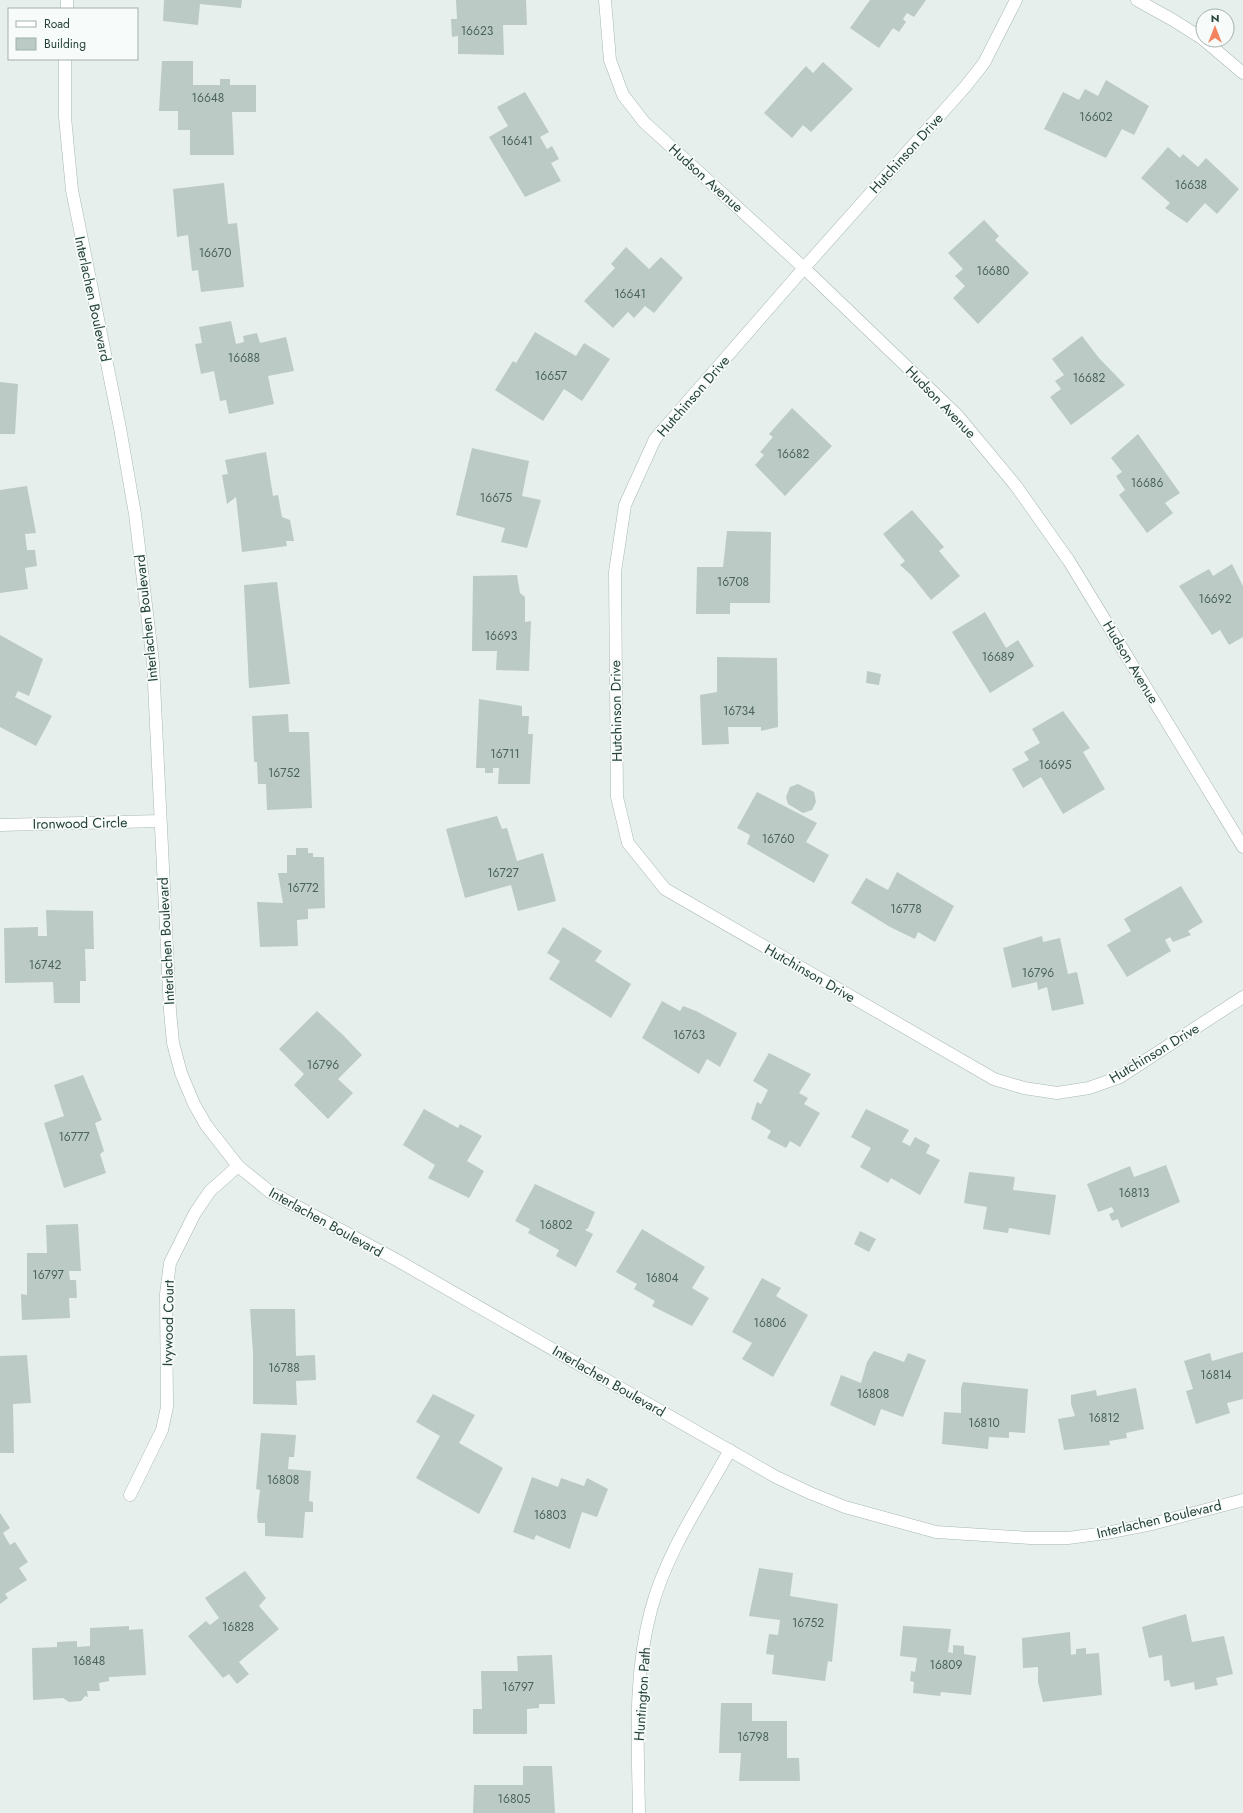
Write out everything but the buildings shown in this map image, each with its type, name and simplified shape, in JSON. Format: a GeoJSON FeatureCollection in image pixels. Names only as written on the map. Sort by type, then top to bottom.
{"type":"FeatureCollection","features":[{"type":"Feature","properties":{"kind":"street","name":"Hudson Avenue"},"geometry":{"type":"LineString","coordinates":[[605,0],[610,60],[623,95],[644,122],[804,268],[957,415],[1016,486],[1069,561],[1243,846]]}},
{"type":"Feature","properties":{"kind":"street","name":"Hutchinson Drive"},"geometry":{"type":"LineString","coordinates":[[1016,0],[997,40],[979,69],[655,439],[626,505],[615,580],[617,797],[628,843],[664,889],[994,1079],[1024,1088],[1057,1093],[1089,1088],[1120,1077],[1243,997]]}},
{"type":"Feature","properties":{"kind":"street"},"geometry":{"type":"LineString","coordinates":[[1137,0],[1195,35]]}},
{"type":"Feature","properties":{"kind":"street"},"geometry":{"type":"LineString","coordinates":[[1213,48],[1243,73]]}},
{"type":"Feature","properties":{"kind":"street","name":"Interlachen Boulevard"},"geometry":{"type":"LineString","coordinates":[[64,60],[65,118],[72,190],[120,428],[135,514],[152,662],[170,1011],[173,1043],[181,1073],[194,1104],[206,1125],[238,1166],[270,1192],[402,1263],[776,1477],[845,1507],[936,1532],[1030,1538],[1068,1538],[1106,1533],[1152,1524],[1243,1500]]}},
{"type":"Feature","properties":{"kind":"street","name":"Ironwood Circle"},"geometry":{"type":"LineString","coordinates":[[0,825],[160,821]]}},
{"type":"Feature","properties":{"kind":"street","name":"Ivywood Court"},"geometry":{"type":"LineString","coordinates":[[130,1495],[162,1430],[167,1407],[166,1294],[170,1263],[195,1213],[210,1191],[238,1166]]}},
{"type":"Feature","properties":{"kind":"street","name":"Huntington Path"},"geometry":{"type":"LineString","coordinates":[[639,1813],[638,1703],[642,1655],[651,1610],[667,1566],[730,1450]]}}]}
